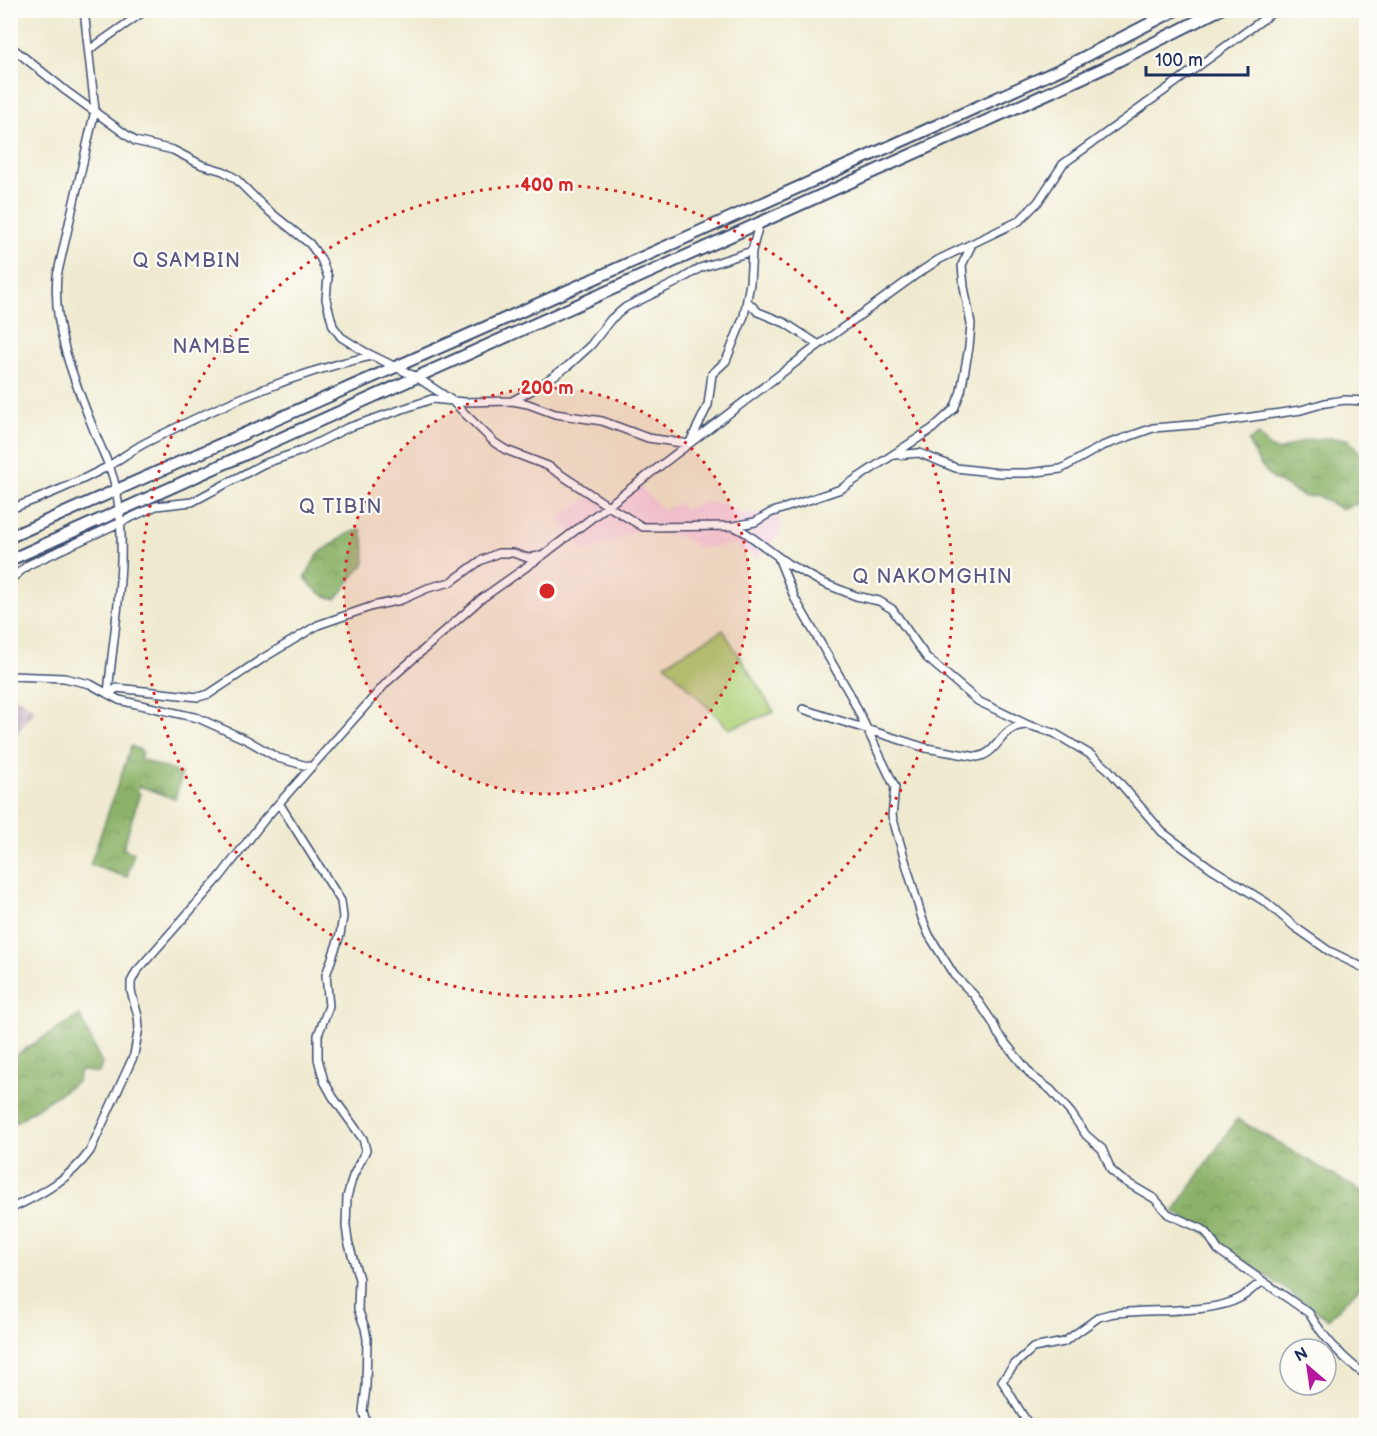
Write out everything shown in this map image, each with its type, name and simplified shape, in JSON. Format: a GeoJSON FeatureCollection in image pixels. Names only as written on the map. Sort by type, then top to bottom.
{"type":"FeatureCollection","features":[{"type":"Feature","properties":{"kind":"highway"},"geometry":{"type":"LineString","coordinates":[[10,537],[1052,73],[1176,10]]}},
{"type":"Feature","properties":{"kind":"highway"},"geometry":{"type":"LineString","coordinates":[[10,560],[120,517],[418,378],[1104,68],[1220,10]]}},
{"type":"Feature","properties":{"kind":"street"},"geometry":{"type":"LineString","coordinates":[[84,10],[95,110],[57,276],[55,298],[67,355],[116,490],[120,517],[121,573],[108,694]]}},
{"type":"Feature","properties":{"kind":"street"},"geometry":{"type":"LineString","coordinates":[[89,50],[146,10]]}},
{"type":"Feature","properties":{"kind":"street"},"geometry":{"type":"LineString","coordinates":[[10,1209],[47,1191],[81,1164],[90,1151],[134,1055],[138,1016],[131,991],[132,978],[220,877],[279,803],[387,682],[481,599],[542,556],[819,345],[938,260],[1018,221],[1038,202],[1063,164],[1276,10]]}},
{"type":"Feature","properties":{"kind":"street"},"geometry":{"type":"LineString","coordinates":[[10,46],[66,91],[135,141],[173,150],[235,178],[266,208],[310,243],[321,259],[328,277],[326,299],[333,326],[341,337],[372,356],[418,378],[451,400],[506,450],[548,466],[643,527],[734,526],[755,522],[770,513],[841,489],[933,429],[954,409],[961,391],[971,324],[962,266],[972,244]]}},
{"type":"Feature","properties":{"kind":"street"},"geometry":{"type":"LineString","coordinates":[[689,444],[708,405],[712,374],[726,361],[744,316],[752,251],[759,224]]}},
{"type":"Feature","properties":{"kind":"street"},"geometry":{"type":"LineString","coordinates":[[512,401],[568,366],[591,345],[611,319],[626,307],[700,268],[752,251]]}},
{"type":"Feature","properties":{"kind":"street"},"geometry":{"type":"LineString","coordinates":[[747,301],[758,312],[785,323],[819,345]]}},
{"type":"Feature","properties":{"kind":"street"},"geometry":{"type":"LineString","coordinates":[[10,509],[65,489],[147,442],[249,394],[332,365],[372,356]]}},
{"type":"Feature","properties":{"kind":"street"},"geometry":{"type":"LineString","coordinates":[[10,580],[28,565],[120,517],[156,506],[192,502],[263,464],[301,451],[347,428],[432,399],[464,402],[512,401],[555,414],[602,421],[648,438],[689,444]]}},
{"type":"Feature","properties":{"kind":"street"},"geometry":{"type":"LineString","coordinates":[[896,455],[919,453],[956,468],[988,471],[1061,469],[1102,446],[1153,428],[1203,424],[1301,410],[1346,400],[1366,401]]}},
{"type":"Feature","properties":{"kind":"street"},"geometry":{"type":"LineString","coordinates":[[734,526],[788,564],[823,583],[856,596],[879,601],[892,609],[927,658],[978,701],[1028,725],[1054,733],[1091,755],[1108,769],[1162,832],[1211,868],[1267,903],[1295,927],[1329,951],[1366,969]]}},
{"type":"Feature","properties":{"kind":"street"},"geometry":{"type":"LineString","coordinates":[[108,694],[117,688],[198,697],[209,694],[318,625],[451,582],[480,561],[498,553],[513,553],[528,558],[542,556]]}},
{"type":"Feature","properties":{"kind":"street"},"geometry":{"type":"LineString","coordinates":[[777,555],[795,599],[869,730],[895,788],[892,816],[922,918],[929,935],[954,975],[974,995],[998,1034],[1032,1076],[1051,1090],[1086,1135],[1102,1149],[1111,1170],[1121,1179],[1155,1199],[1168,1214],[1202,1229],[1218,1250],[1237,1261],[1309,1314],[1346,1358],[1366,1375]]}},
{"type":"Feature","properties":{"kind":"street"},"geometry":{"type":"LineString","coordinates":[[10,676],[64,678],[90,684],[119,700],[198,718],[247,740],[278,758],[311,767]]}},
{"type":"Feature","properties":{"kind":"street"},"geometry":{"type":"LineString","coordinates":[[803,709],[926,748],[977,757],[989,753],[1009,729],[1016,725],[1028,725]]}},
{"type":"Feature","properties":{"kind":"street"},"geometry":{"type":"LineString","coordinates":[[279,803],[340,901],[342,908],[340,935],[326,975],[329,1006],[318,1035],[318,1059],[324,1081],[363,1139],[366,1150],[353,1176],[347,1197],[346,1226],[359,1279],[358,1309],[367,1339],[363,1411],[367,1425]]}},
{"type":"Feature","properties":{"kind":"street"},"geometry":{"type":"LineString","coordinates":[[1031,1425],[1002,1381],[1014,1364],[1033,1348],[1064,1342],[1099,1317],[1110,1314],[1214,1306],[1241,1298],[1263,1282]]}},
{"type":"Feature","properties":{"kind":"shaded area"},"geometry":{"type":"Polygon","coordinates":[[[637,483],[663,510],[679,503],[683,510],[705,502],[725,504],[744,515],[778,510],[781,532],[757,559],[734,544],[700,548],[684,538],[643,527],[598,548],[583,551],[560,518],[591,495],[608,506],[637,483]]]}},
{"type":"Feature","properties":{"kind":"shaded area"},"geometry":{"type":"Polygon","coordinates":[[[11,694],[35,709],[11,742],[11,694]]]}},
{"type":"Feature","properties":{"kind":"green space"},"geometry":{"type":"Polygon","coordinates":[[[1259,435],[1269,447],[1280,451],[1288,446],[1313,439],[1348,439],[1366,460],[1366,498],[1363,502],[1341,509],[1318,496],[1305,497],[1273,479],[1259,463],[1248,441],[1259,435]]]}},
{"type":"Feature","properties":{"kind":"green space"},"geometry":{"type":"Polygon","coordinates":[[[361,529],[365,547],[365,564],[336,599],[322,594],[305,577],[318,554],[347,534],[361,529]]]}},
{"type":"Feature","properties":{"kind":"green space"},"geometry":{"type":"Polygon","coordinates":[[[723,630],[774,712],[729,729],[665,664],[723,630]]]}},
{"type":"Feature","properties":{"kind":"green space"},"geometry":{"type":"Polygon","coordinates":[[[131,746],[142,751],[140,759],[182,774],[175,799],[139,786],[137,792],[140,793],[123,849],[134,853],[127,877],[90,865],[131,746]]]}},
{"type":"Feature","properties":{"kind":"green space"},"geometry":{"type":"Polygon","coordinates":[[[80,1015],[102,1064],[99,1073],[80,1071],[77,1082],[11,1125],[11,1058],[80,1015]]]}},
{"type":"Feature","properties":{"kind":"green space"},"geometry":{"type":"Polygon","coordinates":[[[1237,1119],[1366,1194],[1366,1281],[1328,1319],[1174,1211],[1237,1119]]]}},
{"type":"Feature","properties":{"kind":"district","name":"Q SAMBIN"},"geometry":{"type":"Point","coordinates":[187,260]}},
{"type":"Feature","properties":{"kind":"district","name":"NAMBE"},"geometry":{"type":"Point","coordinates":[212,346]}},
{"type":"Feature","properties":{"kind":"district","name":"Q TIBIN"},"geometry":{"type":"Point","coordinates":[341,506]}},
{"type":"Feature","properties":{"kind":"district","name":"Q NAKOMGHIN"},"geometry":{"type":"Point","coordinates":[933,576]}}]}
